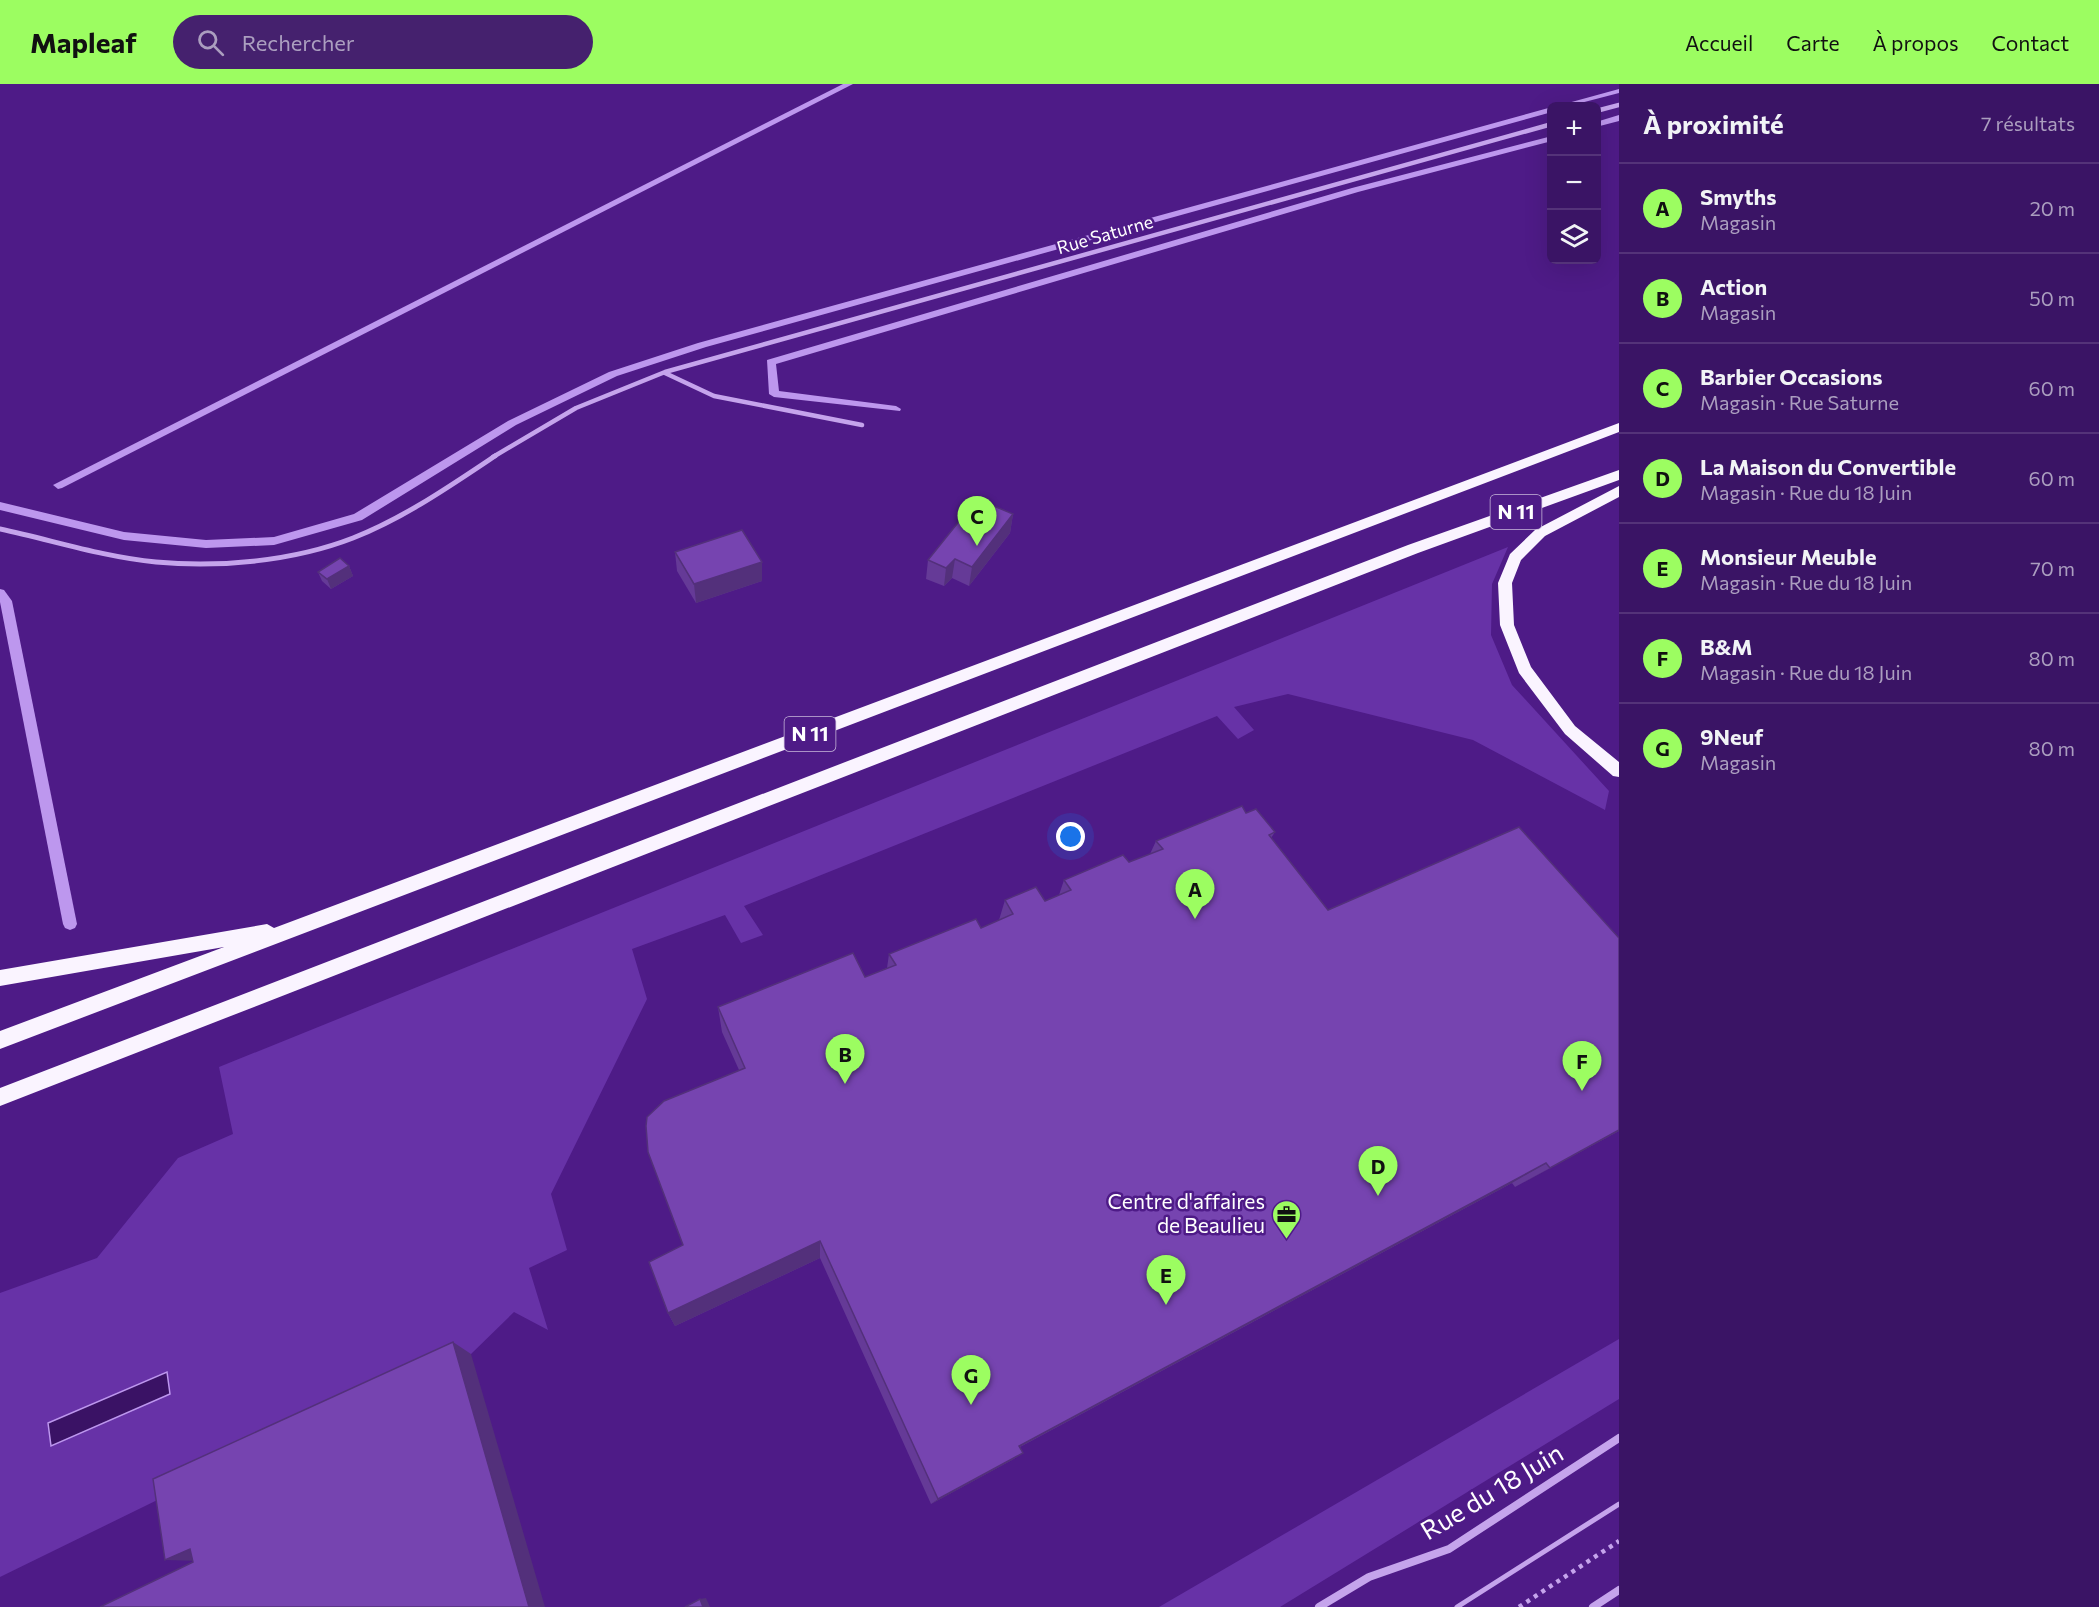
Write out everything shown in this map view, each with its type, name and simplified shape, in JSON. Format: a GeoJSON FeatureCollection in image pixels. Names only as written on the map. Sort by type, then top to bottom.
{"type":"FeatureCollection","features":[{"type":"Feature","properties":{"kind":"highway","name":"N 11"},"geometry":{"type":"LineString","coordinates":[[0,1040],[1619,427]]}},
{"type":"Feature","properties":{"kind":"highway","name":"N 11"},"geometry":{"type":"LineString","coordinates":[[0,1097],[1391,558],[1619,475]]}},
{"type":"Feature","properties":{"kind":"highway"},"geometry":{"type":"LineString","coordinates":[[1619,491],[1540,533],[1515,558],[1505,583],[1507,625],[1524,669],[1570,730],[1619,771]]}},
{"type":"Feature","properties":{"kind":"highway"},"geometry":{"type":"LineString","coordinates":[[0,978],[307,925]]}},
{"type":"Feature","properties":{"kind":"street"},"geometry":{"type":"LineString","coordinates":[[1601,110],[1619,105]]}},
{"type":"Feature","properties":{"kind":"street","name":"Rue Saturne"},"geometry":{"type":"LineString","coordinates":[[0,529],[156,562],[220,563],[287,555],[352,538],[412,508],[549,422],[605,394],[665,372],[1547,125]]}},
{"type":"Feature","properties":{"kind":"street"},"geometry":{"type":"LineString","coordinates":[[665,372],[714,396],[862,425]]}},
{"type":"Feature","properties":{"kind":"street","name":"Rue du 18 Juin"},"geometry":{"type":"LineString","coordinates":[[1319,1607],[1369,1576],[1449,1549],[1619,1438]]}},
{"type":"Feature","properties":{"kind":"street"},"geometry":{"type":"LineString","coordinates":[[1593,1607],[1619,1590]]}},
{"type":"Feature","properties":{"kind":"lane"},"geometry":{"type":"LineString","coordinates":[[1457,1607],[1619,1504]]}},
{"type":"Feature","properties":{"kind":"path"},"geometry":{"type":"LineString","coordinates":[[1519,1607],[1619,1541]]}},
{"type":"Feature","properties":{"kind":"shaded area"},"geometry":{"type":"Polygon","coordinates":[[[1508,547],[1492,584],[1491,635],[1512,685],[1609,791],[1605,810],[1473,740],[1288,694],[1234,707],[1254,730],[1238,739],[1217,716],[744,906],[763,935],[741,943],[725,915],[632,949],[647,999],[551,1194],[567,1250],[529,1268],[548,1330],[514,1312],[471,1354],[188,1485],[0,1577],[0,1293],[97,1258],[178,1158],[233,1134],[219,1067],[1508,547]]]}},
{"type":"Feature","properties":{"kind":"shaded area"},"geometry":{"type":"Polygon","coordinates":[[[1619,1339],[1619,1399],[1280,1607],[1159,1607],[1619,1339]]]}},
{"type":"Feature","properties":{"kind":"shaded area"},"geometry":{"type":"Polygon","coordinates":[[[167,1372],[170,1394],[51,1446],[48,1423],[167,1372]]]}},
{"type":"Feature","properties":{"kind":"building"},"geometry":{"type":"Polygon","coordinates":[[[977,499],[1013,514],[972,567],[955,559],[946,568],[928,560],[977,499]]]}},
{"type":"Feature","properties":{"kind":"building"},"geometry":{"type":"Polygon","coordinates":[[[742,530],[762,562],[694,584],[675,552],[742,530]]]}},
{"type":"Feature","properties":{"kind":"building"},"geometry":{"type":"Polygon","coordinates":[[[340,558],[349,566],[327,579],[318,572],[340,558]]]}},
{"type":"Feature","properties":{"kind":"building"},"geometry":{"type":"Polygon","coordinates":[[[1242,806],[1246,813],[1256,809],[1275,832],[1269,835],[1328,910],[1519,827],[1619,938],[1619,1130],[1550,1168],[1546,1163],[1019,1446],[1023,1453],[938,1499],[820,1241],[668,1313],[649,1262],[683,1245],[648,1152],[647,1117],[664,1101],[745,1068],[718,1007],[853,953],[865,977],[896,965],[889,954],[976,919],[981,928],[1013,914],[1005,900],[1036,887],[1045,901],[1071,890],[1064,880],[1123,855],[1129,862],[1163,849],[1156,841],[1242,806]]]}},
{"type":"Feature","properties":{"kind":"building"},"geometry":{"type":"Polygon","coordinates":[[[453,1342],[529,1607],[100,1607],[193,1562],[190,1549],[165,1560],[153,1479],[453,1342]]]}},
{"type":"Feature","properties":{"kind":"building"},"geometry":{"type":"Polygon","coordinates":[[[700,1599],[703,1607],[685,1607],[700,1599]]]}},
{"type":"Feature","properties":{"kind":"waterway"},"geometry":{"type":"LineString","coordinates":[[58,485],[849,84]]}},
{"type":"Feature","properties":{"kind":"waterway"},"geometry":{"type":"LineString","coordinates":[[1576,102],[1619,91]]}},
{"type":"Feature","properties":{"kind":"waterway"},"geometry":{"type":"LineString","coordinates":[[0,506],[124,536],[206,544],[274,541],[358,517],[512,423],[613,374],[702,345],[1547,110]]}},
{"type":"Feature","properties":{"kind":"waterway"},"geometry":{"type":"LineString","coordinates":[[1601,123],[1619,118]]}},
{"type":"Feature","properties":{"kind":"waterway"},"geometry":{"type":"LineString","coordinates":[[896,409],[774,394],[771,362],[1355,190],[1547,139]]}},
{"type":"Feature","properties":{"kind":"waterway"},"geometry":{"type":"LineString","coordinates":[[0,593],[6,601],[70,924]]}},
{"type":"Feature","properties":{"kind":"place","name":"Barbier Occasions"},"geometry":{"type":"Point","coordinates":[977,546]}},
{"type":"Feature","properties":{"kind":"place","name":"Smyths"},"geometry":{"type":"Point","coordinates":[1195,919]}},
{"type":"Feature","properties":{"kind":"place","name":"Action"},"geometry":{"type":"Point","coordinates":[845,1084]}},
{"type":"Feature","properties":{"kind":"place","name":"B&M"},"geometry":{"type":"Point","coordinates":[1582,1091]}},
{"type":"Feature","properties":{"kind":"place","name":"La Maison du Convertible"},"geometry":{"type":"Point","coordinates":[1378,1196]}},
{"type":"Feature","properties":{"kind":"place","name":"Centre d'affaires de Beaulieu"},"geometry":{"type":"Point","coordinates":[1286,1240]}},
{"type":"Feature","properties":{"kind":"place","name":"Monsieur Meuble"},"geometry":{"type":"Point","coordinates":[1166,1305]}},
{"type":"Feature","properties":{"kind":"place","name":"9Neuf"},"geometry":{"type":"Point","coordinates":[971,1405]}}]}
